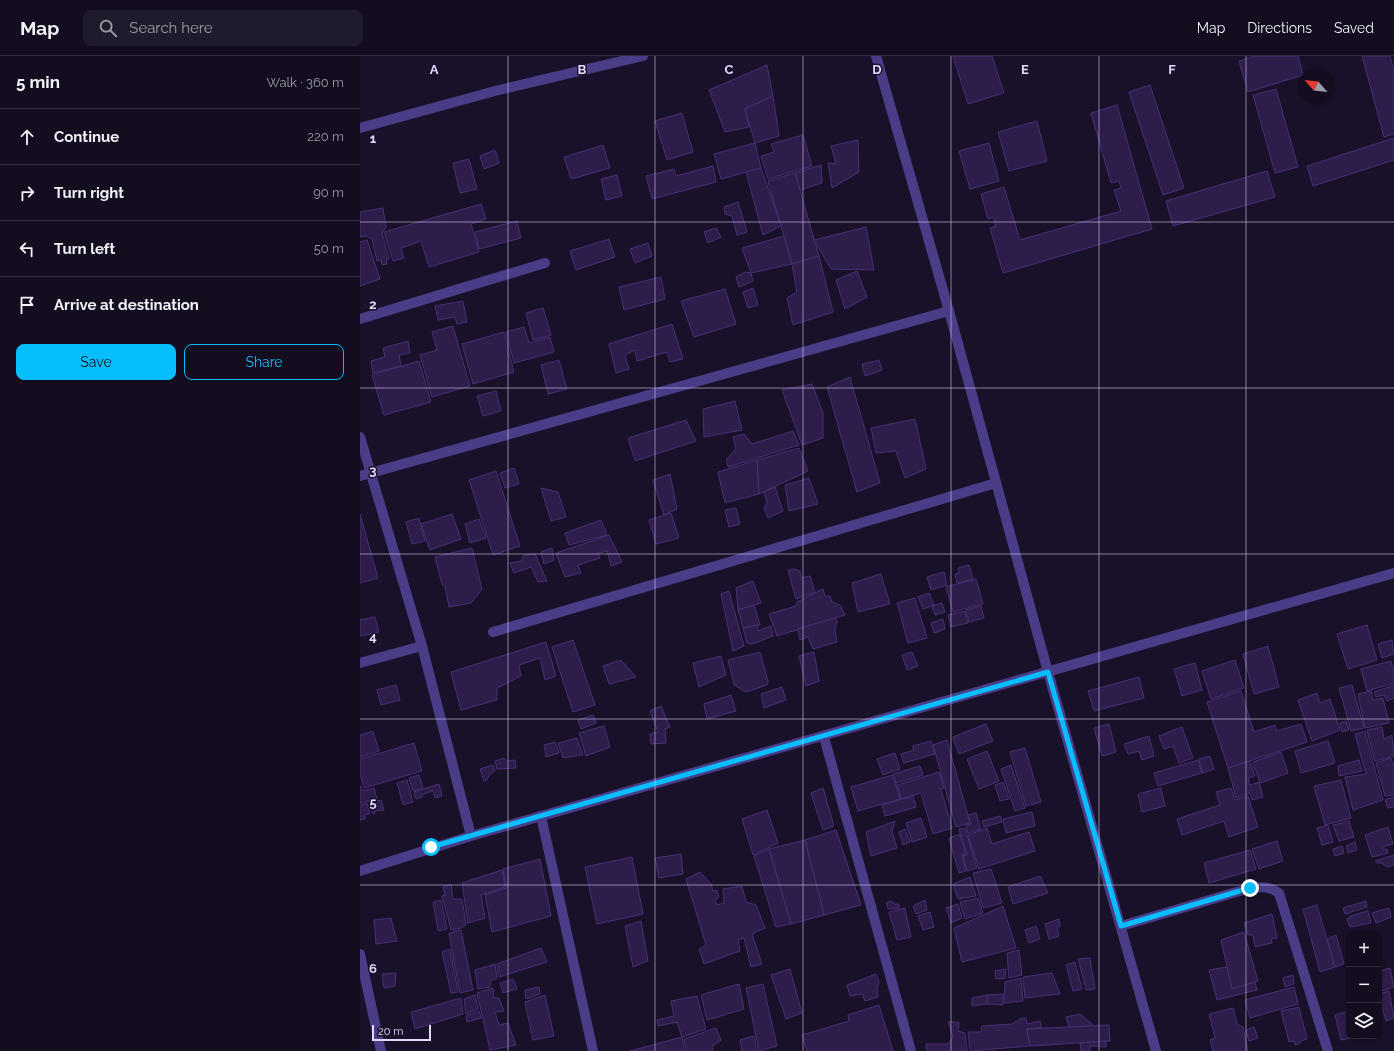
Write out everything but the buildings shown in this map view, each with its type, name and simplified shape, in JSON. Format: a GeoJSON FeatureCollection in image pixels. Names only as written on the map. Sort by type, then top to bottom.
{"type":"FeatureCollection","features":[{"type":"Feature","properties":{"kind":"street"},"geometry":{"type":"LineString","coordinates":[[360,128],[495,91],[643,56]]}},
{"type":"Feature","properties":{"kind":"street"},"geometry":{"type":"LineString","coordinates":[[876,56],[949,311],[1048,672],[1156,1051]]}},
{"type":"Feature","properties":{"kind":"street"},"geometry":{"type":"LineString","coordinates":[[360,319],[545,263]]}},
{"type":"Feature","properties":{"kind":"street"},"geometry":{"type":"LineString","coordinates":[[360,476],[949,311]]}},
{"type":"Feature","properties":{"kind":"street"},"geometry":{"type":"LineString","coordinates":[[360,437],[422,646],[471,836]]}},
{"type":"Feature","properties":{"kind":"street"},"geometry":{"type":"LineString","coordinates":[[493,632],[996,483]]}},
{"type":"Feature","properties":{"kind":"street"},"geometry":{"type":"LineString","coordinates":[[360,871],[471,836],[824,737],[1394,573]]}},
{"type":"Feature","properties":{"kind":"street"},"geometry":{"type":"LineString","coordinates":[[360,663],[422,646]]}},
{"type":"Feature","properties":{"kind":"street"},"geometry":{"type":"LineString","coordinates":[[824,737],[910,1051]]}},
{"type":"Feature","properties":{"kind":"street"},"geometry":{"type":"LineString","coordinates":[[541,816],[593,1051]]}},
{"type":"Feature","properties":{"kind":"street"},"geometry":{"type":"LineString","coordinates":[[1121,926],[1250,888],[1271,888],[1279,894],[1328,1051]]}},
{"type":"Feature","properties":{"kind":"street"},"geometry":{"type":"LineString","coordinates":[[360,954],[381,1051]]}},
{"type":"Feature","properties":{"kind":"route"},"geometry":{"type":"LineString","coordinates":[[431,847],[824,737],[1048,672],[1121,926],[1250,888]]}}]}
